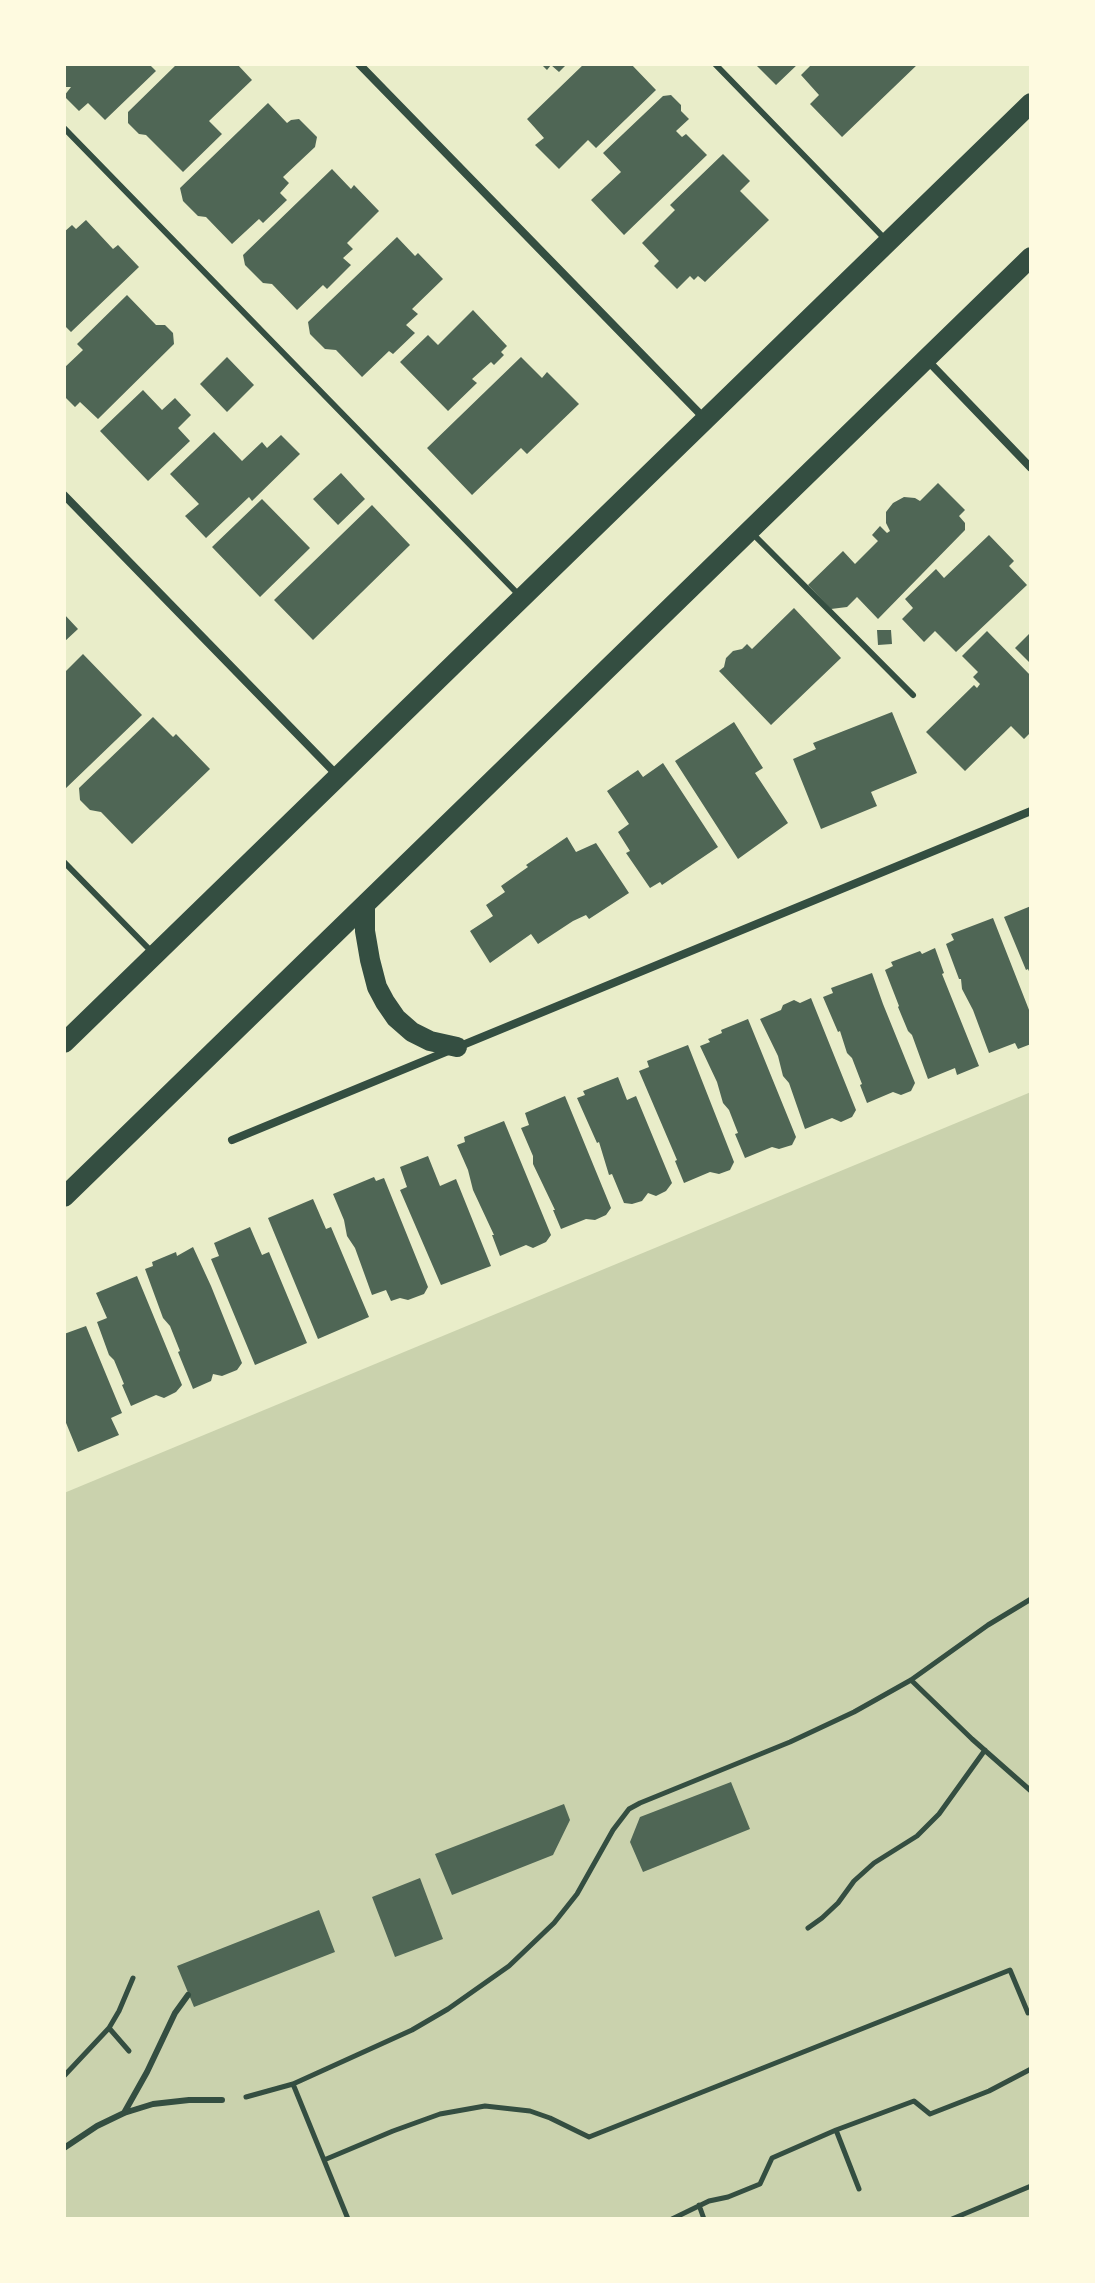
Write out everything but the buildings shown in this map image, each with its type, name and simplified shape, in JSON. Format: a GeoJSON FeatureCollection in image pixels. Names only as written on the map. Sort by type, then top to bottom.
{"type":"FeatureCollection","features":[{"type":"Feature","properties":{"kind":"main road"},"geometry":{"type":"LineString","coordinates":[[64,1043],[1031,103]]}},
{"type":"Feature","properties":{"kind":"main road"},"geometry":{"type":"LineString","coordinates":[[64,1197],[1031,257]]}},
{"type":"Feature","properties":{"kind":"main road"},"geometry":{"type":"LineString","coordinates":[[365,905],[370,960],[377,987],[385,1002],[396,1018],[412,1032],[430,1041],[457,1047]]}},
{"type":"Feature","properties":{"kind":"street"},"geometry":{"type":"LineString","coordinates":[[359,64],[706,420]]}},
{"type":"Feature","properties":{"kind":"street"},"geometry":{"type":"LineString","coordinates":[[926,360],[1031,468]]}},
{"type":"Feature","properties":{"kind":"street"},"geometry":{"type":"LineString","coordinates":[[64,495],[339,776]]}},
{"type":"Feature","properties":{"kind":"street"},"geometry":{"type":"LineString","coordinates":[[232,1140],[1031,811]]}},
{"type":"Feature","properties":{"kind":"lane"},"geometry":{"type":"LineString","coordinates":[[715,64],[888,242]]}},
{"type":"Feature","properties":{"kind":"lane"},"geometry":{"type":"LineString","coordinates":[[64,128],[522,598]]}},
{"type":"Feature","properties":{"kind":"lane"},"geometry":{"type":"LineString","coordinates":[[749,531],[913,695]]}},
{"type":"Feature","properties":{"kind":"lane"},"geometry":{"type":"LineString","coordinates":[[64,862],[155,955]]}},
{"type":"Feature","properties":{"kind":"lane"},"geometry":{"type":"LineString","coordinates":[[124,2113],[175,2013],[188,1995]]}},
{"type":"Feature","properties":{"kind":"lane"},"geometry":{"type":"LineString","coordinates":[[64,2148],[97,2126],[153,2104],[222,2100]]}},
{"type":"Feature","properties":{"kind":"path"},"geometry":{"type":"LineString","coordinates":[[222,2100],[293,2084],[412,2030],[480,1988],[509,1966],[554,1923],[577,1894],[613,1830],[629,1809],[824,1727],[911,1680],[988,1625],[1031,1599]]}},
{"type":"Feature","properties":{"kind":"path"},"geometry":{"type":"LineString","coordinates":[[911,1680],[1031,1791]]}},
{"type":"Feature","properties":{"kind":"path"},"geometry":{"type":"LineString","coordinates":[[808,1928],[838,1903],[854,1881],[874,1863],[917,1836],[939,1814],[985,1750]]}},
{"type":"Feature","properties":{"kind":"path"},"geometry":{"type":"LineString","coordinates":[[324,2160],[440,2114],[485,2106],[530,2111],[589,2137],[1010,1970],[1028,2013],[1031,2012]]}},
{"type":"Feature","properties":{"kind":"path"},"geometry":{"type":"LineString","coordinates":[[64,2076],[109,2028],[133,1978]]}},
{"type":"Feature","properties":{"kind":"path"},"geometry":{"type":"LineString","coordinates":[[109,2028],[132,2054]]}},
{"type":"Feature","properties":{"kind":"path"},"geometry":{"type":"LineString","coordinates":[[672,2219],[709,2201],[760,2184],[772,2158],[836,2130],[914,2101],[930,2114],[989,2091],[1031,2069]]}},
{"type":"Feature","properties":{"kind":"path"},"geometry":{"type":"LineString","coordinates":[[293,2084],[348,2219]]}},
{"type":"Feature","properties":{"kind":"path"},"geometry":{"type":"LineString","coordinates":[[836,2130],[859,2189]]}},
{"type":"Feature","properties":{"kind":"path"},"geometry":{"type":"LineString","coordinates":[[952,2219],[1031,2186]]}},
{"type":"Feature","properties":{"kind":"path"},"geometry":{"type":"LineString","coordinates":[[699,2205],[704,2219]]}},
{"type":"Feature","properties":{"kind":"green space"},"geometry":{"type":"Polygon","coordinates":[[[1031,1092],[1031,2219],[64,2219],[64,1493],[1031,1092]]]}}]}
